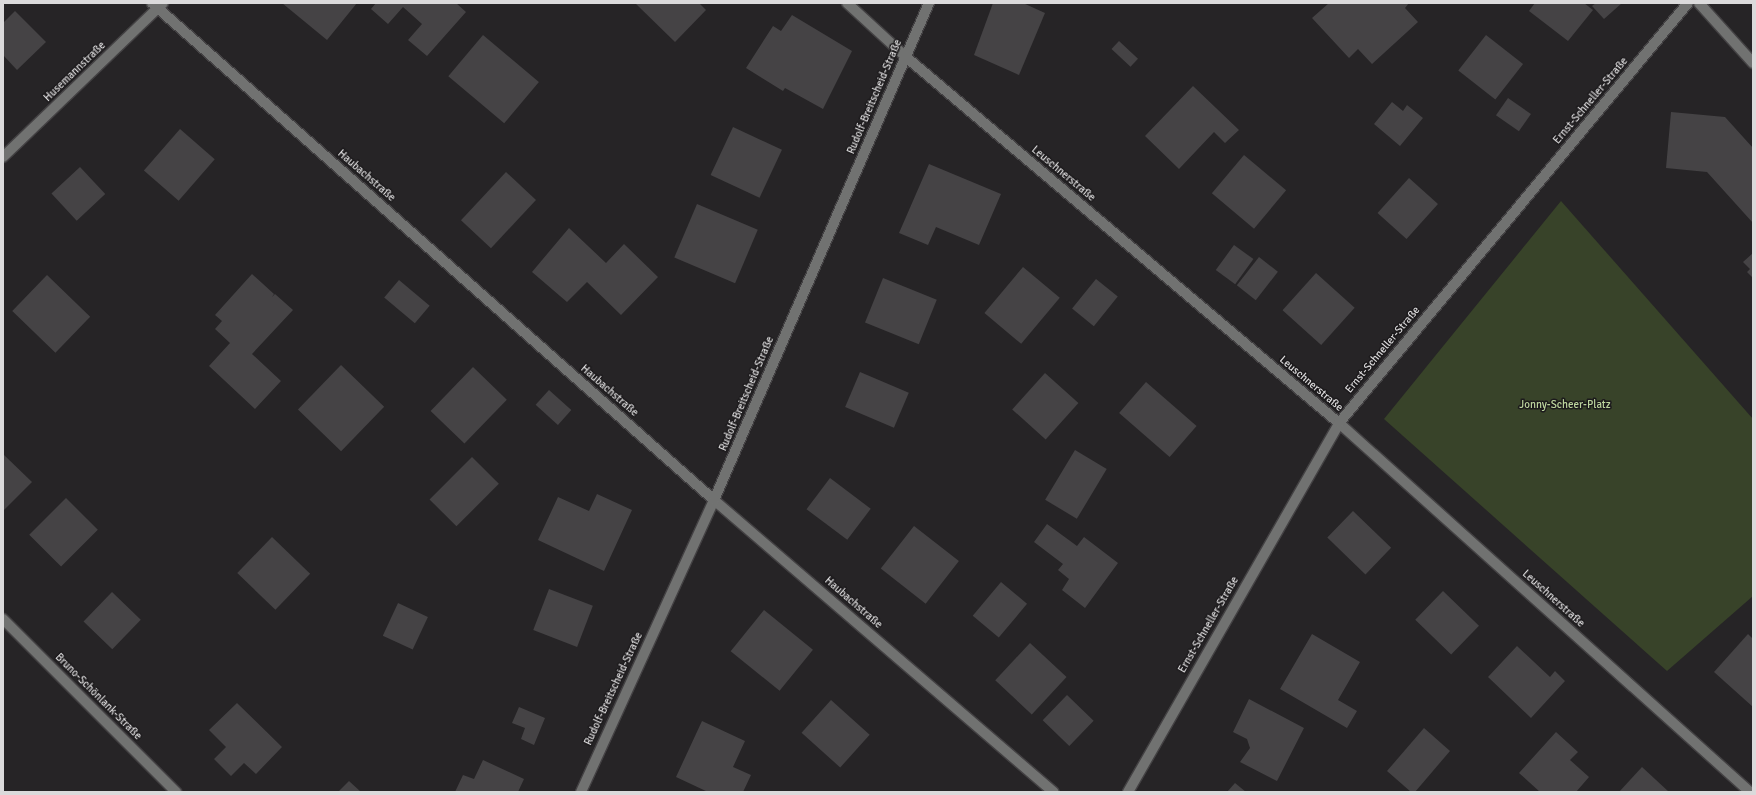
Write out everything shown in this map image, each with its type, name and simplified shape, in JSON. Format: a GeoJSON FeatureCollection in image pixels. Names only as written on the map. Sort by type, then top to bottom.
{"type":"FeatureCollection","features":[{"type":"Feature","properties":{"kind":"street","name":"Leuschnerstraße"},"geometry":{"type":"LineString","coordinates":[[847,3],[906,57],[1339,423],[1750,792]]}},
{"type":"Feature","properties":{"kind":"street","name":"Rudolf-Breitscheid-Straße"},"geometry":{"type":"LineString","coordinates":[[581,792],[714,500],[929,3]]}},
{"type":"Feature","properties":{"kind":"street","name":"Ernst-Schneller-Straße"},"geometry":{"type":"LineString","coordinates":[[1128,792],[1339,423],[1688,3]]}},
{"type":"Feature","properties":{"kind":"street"},"geometry":{"type":"LineString","coordinates":[[1699,3],[1753,63]]}},
{"type":"Feature","properties":{"kind":"street","name":"Husemannstraße"},"geometry":{"type":"LineString","coordinates":[[3,157],[158,5]]}},
{"type":"Feature","properties":{"kind":"street","name":"Haubachstraße"},"geometry":{"type":"LineString","coordinates":[[158,5],[714,500],[1054,792]]}},
{"type":"Feature","properties":{"kind":"street","name":"Bruno-Schönlank-Straße"},"geometry":{"type":"LineString","coordinates":[[3,619],[176,792]]}},
{"type":"Feature","properties":{"kind":"green space","name":"Jonny-Scheer-Platz"},"geometry":{"type":"Polygon","coordinates":[[[1561,201],[1753,419],[1753,596],[1667,671],[1384,419],[1561,201]]]}},
{"type":"Feature","properties":{"kind":"building"},"geometry":{"type":"Polygon","coordinates":[[[282,3],[357,3],[327,40],[282,3]]]}},
{"type":"Feature","properties":{"kind":"building"},"geometry":{"type":"Polygon","coordinates":[[[376,3],[456,3],[466,12],[427,56],[408,40],[422,24],[403,7],[388,24],[371,9],[376,3]]]}},
{"type":"Feature","properties":{"kind":"building"},"geometry":{"type":"Polygon","coordinates":[[[635,3],[699,3],[706,10],[675,42],[635,3]]]}},
{"type":"Feature","properties":{"kind":"building"},"geometry":{"type":"Polygon","coordinates":[[[993,3],[1023,3],[1045,13],[1019,75],[974,55],[993,3]]]}},
{"type":"Feature","properties":{"kind":"building"},"geometry":{"type":"Polygon","coordinates":[[[1329,3],[1409,3],[1405,8],[1418,22],[1372,64],[1358,49],[1349,58],[1312,18],[1329,3]]]}},
{"type":"Feature","properties":{"kind":"building"},"geometry":{"type":"Polygon","coordinates":[[[1535,3],[1584,3],[1593,10],[1568,41],[1529,11],[1535,3]]]}},
{"type":"Feature","properties":{"kind":"building"},"geometry":{"type":"Polygon","coordinates":[[[1596,3],[1622,3],[1604,19],[1592,6],[1596,3]]]}},
{"type":"Feature","properties":{"kind":"building"},"geometry":{"type":"Polygon","coordinates":[[[15,11],[46,42],[17,70],[3,55],[3,23],[15,11]]]}},
{"type":"Feature","properties":{"kind":"building"},"geometry":{"type":"Polygon","coordinates":[[[792,15],[852,51],[823,109],[785,88],[783,91],[746,68],[773,26],[781,31],[792,15]]]}},
{"type":"Feature","properties":{"kind":"building"},"geometry":{"type":"Polygon","coordinates":[[[483,35],[539,82],[504,123],[448,76],[483,35]]]}},
{"type":"Feature","properties":{"kind":"building"},"geometry":{"type":"Polygon","coordinates":[[[1486,35],[1523,64],[1495,99],[1458,70],[1486,35]]]}},
{"type":"Feature","properties":{"kind":"building"},"geometry":{"type":"Polygon","coordinates":[[[1119,41],[1138,59],[1131,67],[1111,49],[1119,41]]]}},
{"type":"Feature","properties":{"kind":"building"},"geometry":{"type":"Polygon","coordinates":[[[1193,86],[1239,130],[1225,143],[1214,132],[1179,169],[1145,136],[1193,86]]]}},
{"type":"Feature","properties":{"kind":"building"},"geometry":{"type":"Polygon","coordinates":[[[1508,98],[1531,114],[1519,131],[1496,115],[1508,98]]]}},
{"type":"Feature","properties":{"kind":"building"},"geometry":{"type":"Polygon","coordinates":[[[1392,102],[1403,111],[1407,105],[1423,118],[1400,146],[1374,124],[1392,102]]]}},
{"type":"Feature","properties":{"kind":"building"},"geometry":{"type":"Polygon","coordinates":[[[1671,112],[1725,117],[1753,148],[1753,223],[1707,172],[1666,168],[1671,112]]]}},
{"type":"Feature","properties":{"kind":"building"},"geometry":{"type":"Polygon","coordinates":[[[733,127],[782,150],[760,198],[711,175],[733,127]]]}},
{"type":"Feature","properties":{"kind":"building"},"geometry":{"type":"Polygon","coordinates":[[[180,129],[215,159],[179,201],[144,171],[180,129]]]}},
{"type":"Feature","properties":{"kind":"building"},"geometry":{"type":"Polygon","coordinates":[[[1244,155],[1286,190],[1254,229],[1212,193],[1244,155]]]}},
{"type":"Feature","properties":{"kind":"building"},"geometry":{"type":"Polygon","coordinates":[[[929,164],[1001,194],[979,245],[936,227],[928,245],[899,233],[929,164]]]}},
{"type":"Feature","properties":{"kind":"building"},"geometry":{"type":"Polygon","coordinates":[[[80,167],[105,194],[77,221],[51,194],[80,167]]]}},
{"type":"Feature","properties":{"kind":"building"},"geometry":{"type":"Polygon","coordinates":[[[506,172],[536,200],[491,248],[461,220],[506,172]]]}},
{"type":"Feature","properties":{"kind":"building"},"geometry":{"type":"Polygon","coordinates":[[[1409,178],[1438,204],[1407,239],[1378,213],[1409,178]]]}},
{"type":"Feature","properties":{"kind":"building"},"geometry":{"type":"Polygon","coordinates":[[[697,204],[758,230],[735,283],[674,257],[697,204]]]}},
{"type":"Feature","properties":{"kind":"building"},"geometry":{"type":"Polygon","coordinates":[[[569,228],[606,263],[624,244],[658,277],[621,315],[587,282],[567,302],[532,272],[569,228]]]}},
{"type":"Feature","properties":{"kind":"building"},"geometry":{"type":"Polygon","coordinates":[[[1234,245],[1253,259],[1235,284],[1216,270],[1234,245]]]}},
{"type":"Feature","properties":{"kind":"building"},"geometry":{"type":"Polygon","coordinates":[[[1753,253],[1753,278],[1747,272],[1750,269],[1743,262],[1753,253]]]}},
{"type":"Feature","properties":{"kind":"building"},"geometry":{"type":"Polygon","coordinates":[[[1259,257],[1278,272],[1256,300],[1237,285],[1259,257]]]}},
{"type":"Feature","properties":{"kind":"building"},"geometry":{"type":"Polygon","coordinates":[[[1023,267],[1060,298],[1021,344],[984,313],[1023,267]]]}},
{"type":"Feature","properties":{"kind":"building"},"geometry":{"type":"Polygon","coordinates":[[[1316,273],[1355,308],[1321,345],[1283,310],[1316,273]]]}},
{"type":"Feature","properties":{"kind":"building"},"geometry":{"type":"Polygon","coordinates":[[[252,274],[274,294],[272,297],[275,294],[293,310],[252,354],[281,381],[255,409],[209,366],[230,343],[215,329],[222,321],[215,315],[252,274]]]}},
{"type":"Feature","properties":{"kind":"building"},"geometry":{"type":"Polygon","coordinates":[[[47,275],[90,317],[55,353],[12,311],[47,275]]]}},
{"type":"Feature","properties":{"kind":"building"},"geometry":{"type":"Polygon","coordinates":[[[883,278],[937,300],[919,344],[865,323],[883,278]]]}},
{"type":"Feature","properties":{"kind":"building"},"geometry":{"type":"Polygon","coordinates":[[[1096,279],[1118,297],[1094,326],[1072,309],[1096,279]]]}},
{"type":"Feature","properties":{"kind":"building"},"geometry":{"type":"Polygon","coordinates":[[[399,280],[430,306],[415,323],[384,298],[399,280]]]}},
{"type":"Feature","properties":{"kind":"building"},"geometry":{"type":"Polygon","coordinates":[[[341,365],[384,407],[341,451],[298,410],[341,365]]]}},
{"type":"Feature","properties":{"kind":"building"},"geometry":{"type":"Polygon","coordinates":[[[473,367],[507,400],[464,444],[431,411],[473,367]]]}},
{"type":"Feature","properties":{"kind":"building"},"geometry":{"type":"Polygon","coordinates":[[[860,372],[909,393],[894,428],[845,407],[860,372]]]}},
{"type":"Feature","properties":{"kind":"building"},"geometry":{"type":"Polygon","coordinates":[[[1045,373],[1078,403],[1046,440],[1012,409],[1045,373]]]}},
{"type":"Feature","properties":{"kind":"building"},"geometry":{"type":"Polygon","coordinates":[[[1146,382],[1197,426],[1170,457],[1119,413],[1146,382]]]}},
{"type":"Feature","properties":{"kind":"building"},"geometry":{"type":"Polygon","coordinates":[[[549,390],[571,410],[558,425],[536,405],[549,390]]]}},
{"type":"Feature","properties":{"kind":"building"},"geometry":{"type":"Polygon","coordinates":[[[1075,450],[1107,469],[1077,519],[1045,500],[1075,450]]]}},
{"type":"Feature","properties":{"kind":"building"},"geometry":{"type":"Polygon","coordinates":[[[3,454],[32,482],[3,511],[3,454]]]}},
{"type":"Feature","properties":{"kind":"building"},"geometry":{"type":"Polygon","coordinates":[[[472,457],[499,484],[456,526],[430,499],[472,457]]]}},
{"type":"Feature","properties":{"kind":"building"},"geometry":{"type":"Polygon","coordinates":[[[830,478],[871,509],[847,540],[807,509],[830,478]]]}},
{"type":"Feature","properties":{"kind":"building"},"geometry":{"type":"Polygon","coordinates":[[[597,494],[632,510],[604,571],[538,540],[558,497],[589,511],[597,494]]]}},
{"type":"Feature","properties":{"kind":"building"},"geometry":{"type":"Polygon","coordinates":[[[66,498],[98,530],[61,567],[29,535],[66,498]]]}},
{"type":"Feature","properties":{"kind":"building"},"geometry":{"type":"Polygon","coordinates":[[[1353,511],[1391,548],[1365,574],[1327,538],[1353,511]]]}},
{"type":"Feature","properties":{"kind":"building"},"geometry":{"type":"Polygon","coordinates":[[[1047,524],[1077,546],[1084,537],[1118,563],[1085,608],[1062,590],[1069,579],[1058,570],[1063,564],[1034,542],[1047,524]]]}},
{"type":"Feature","properties":{"kind":"building"},"geometry":{"type":"Polygon","coordinates":[[[914,526],[959,561],[926,604],[881,569],[914,526]]]}},
{"type":"Feature","properties":{"kind":"building"},"geometry":{"type":"Polygon","coordinates":[[[272,537],[310,574],[275,610],[237,573],[272,537]]]}},
{"type":"Feature","properties":{"kind":"building"},"geometry":{"type":"Polygon","coordinates":[[[1001,582],[1027,604],[999,638],[973,616],[1001,582]]]}},
{"type":"Feature","properties":{"kind":"building"},"geometry":{"type":"Polygon","coordinates":[[[549,589],[593,606],[577,647],[533,630],[549,589]]]}},
{"type":"Feature","properties":{"kind":"building"},"geometry":{"type":"Polygon","coordinates":[[[1443,591],[1479,626],[1451,655],[1415,620],[1443,591]]]}},
{"type":"Feature","properties":{"kind":"building"},"geometry":{"type":"Polygon","coordinates":[[[112,592],[141,620],[112,649],[84,621],[112,592]]]}},
{"type":"Feature","properties":{"kind":"building"},"geometry":{"type":"Polygon","coordinates":[[[398,603],[428,617],[413,650],[383,636],[398,603]]]}},
{"type":"Feature","properties":{"kind":"building"},"geometry":{"type":"Polygon","coordinates":[[[764,610],[813,650],[780,691],[731,651],[764,610]]]}},
{"type":"Feature","properties":{"kind":"building"},"geometry":{"type":"Polygon","coordinates":[[[1312,634],[1360,662],[1338,700],[1357,711],[1347,728],[1280,689],[1312,634]]]}},
{"type":"Feature","properties":{"kind":"building"},"geometry":{"type":"Polygon","coordinates":[[[1748,634],[1753,639],[1753,707],[1714,672],[1748,634]]]}},
{"type":"Feature","properties":{"kind":"building"},"geometry":{"type":"Polygon","coordinates":[[[1030,643],[1067,677],[1032,714],[995,680],[1030,643]]]}},
{"type":"Feature","properties":{"kind":"building"},"geometry":{"type":"Polygon","coordinates":[[[1517,646],[1550,677],[1555,671],[1565,681],[1531,718],[1488,677],[1517,646]]]}},
{"type":"Feature","properties":{"kind":"building"},"geometry":{"type":"Polygon","coordinates":[[[1067,695],[1094,721],[1069,746],[1043,720],[1067,695]]]}},
{"type":"Feature","properties":{"kind":"building"},"geometry":{"type":"Polygon","coordinates":[[[1249,699],[1304,728],[1277,781],[1240,762],[1250,748],[1247,739],[1233,732],[1249,699]]]}},
{"type":"Feature","properties":{"kind":"building"},"geometry":{"type":"Polygon","coordinates":[[[831,700],[870,735],[840,767],[802,733],[831,700]]]}},
{"type":"Feature","properties":{"kind":"building"},"geometry":{"type":"Polygon","coordinates":[[[237,703],[282,747],[256,774],[244,763],[231,776],[214,759],[226,747],[209,730],[237,703]]]}},
{"type":"Feature","properties":{"kind":"building"},"geometry":{"type":"Polygon","coordinates":[[[519,707],[545,718],[534,745],[521,739],[525,728],[512,723],[519,707]]]}},
{"type":"Feature","properties":{"kind":"building"},"geometry":{"type":"Polygon","coordinates":[[[702,721],[745,741],[733,767],[751,775],[743,792],[708,792],[676,777],[702,721]]]}},
{"type":"Feature","properties":{"kind":"building"},"geometry":{"type":"Polygon","coordinates":[[[1424,728],[1450,751],[1415,792],[1411,792],[1387,771],[1424,728]]]}},
{"type":"Feature","properties":{"kind":"building"},"geometry":{"type":"Polygon","coordinates":[[[1556,732],[1578,752],[1570,760],[1589,777],[1576,792],[1540,792],[1519,773],[1556,732]]]}},
{"type":"Feature","properties":{"kind":"building"},"geometry":{"type":"Polygon","coordinates":[[[483,760],[524,779],[518,792],[455,792],[463,775],[474,779],[483,760]]]}},
{"type":"Feature","properties":{"kind":"building"},"geometry":{"type":"Polygon","coordinates":[[[1642,767],[1669,792],[1619,792],[1642,767]]]}},
{"type":"Feature","properties":{"kind":"building"},"geometry":{"type":"Polygon","coordinates":[[[349,781],[361,792],[338,792],[349,781]]]}},
{"type":"Feature","properties":{"kind":"building"},"geometry":{"type":"Polygon","coordinates":[[[1235,783],[1246,792],[1227,792],[1235,783]]]}}]}
